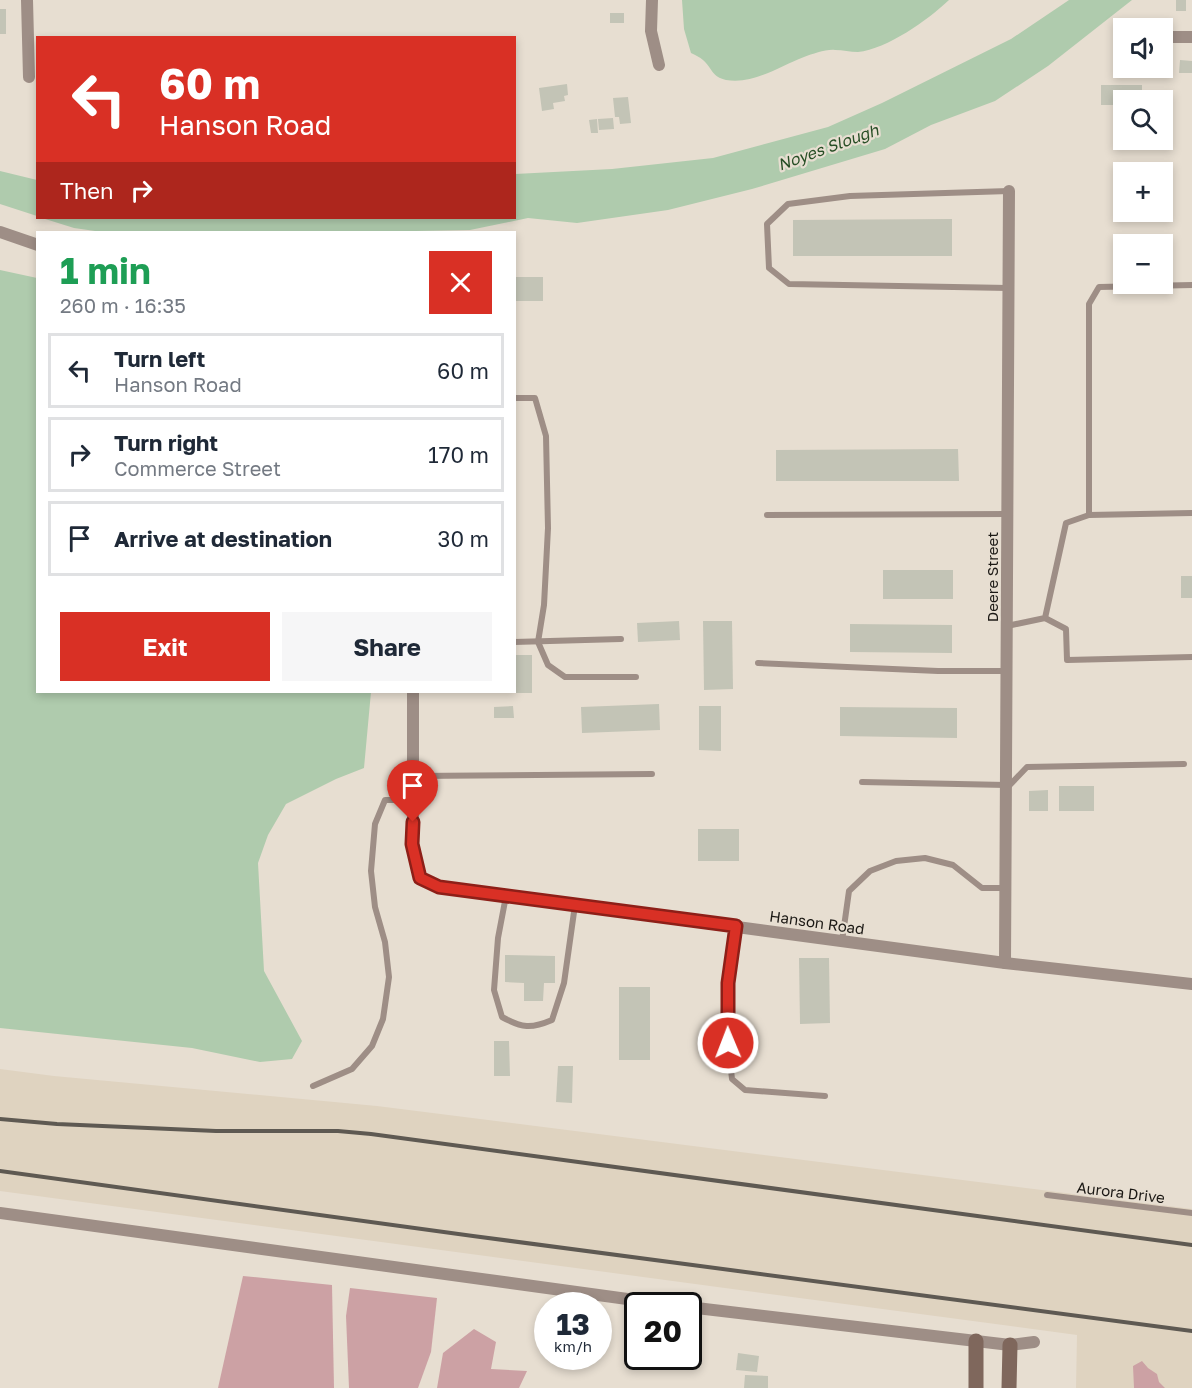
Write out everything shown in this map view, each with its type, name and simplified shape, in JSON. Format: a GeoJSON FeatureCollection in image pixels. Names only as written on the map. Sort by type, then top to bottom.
{"type":"FeatureCollection","features":[{"type":"Feature","properties":{"kind":"main road"},"geometry":{"type":"LineString","coordinates":[[976,1341],[976,1388]]}},
{"type":"Feature","properties":{"kind":"main road"},"geometry":{"type":"LineString","coordinates":[[1009,1388],[1010,1345]]}},
{"type":"Feature","properties":{"kind":"street"},"geometry":{"type":"LineString","coordinates":[[27,0],[29,77]]}},
{"type":"Feature","properties":{"kind":"street"},"geometry":{"type":"LineString","coordinates":[[652,0],[651,31],[659,65]]}},
{"type":"Feature","properties":{"kind":"street"},"geometry":{"type":"LineString","coordinates":[[1173,37],[1192,37]]}},
{"type":"Feature","properties":{"kind":"street","name":"Deere Street"},"geometry":{"type":"LineString","coordinates":[[1005,963],[1009,191]]}},
{"type":"Feature","properties":{"kind":"street"},"geometry":{"type":"LineString","coordinates":[[0,232],[36,244]]}},
{"type":"Feature","properties":{"kind":"street"},"geometry":{"type":"LineString","coordinates":[[413,693],[413,800]]}},
{"type":"Feature","properties":{"kind":"street","name":"Hanson Road"},"geometry":{"type":"LineString","coordinates":[[413,800],[412,844],[420,878],[439,887],[1005,963],[1192,984]]}},
{"type":"Feature","properties":{"kind":"street"},"geometry":{"type":"LineString","coordinates":[[0,1213],[624,1299]]}},
{"type":"Feature","properties":{"kind":"street"},"geometry":{"type":"LineString","coordinates":[[702,1309],[1010,1345],[1034,1342]]}},
{"type":"Feature","properties":{"kind":"lane"},"geometry":{"type":"LineString","coordinates":[[1008,288],[789,284],[769,268],[767,224],[788,204],[850,196],[1009,191]]}},
{"type":"Feature","properties":{"kind":"lane"},"geometry":{"type":"LineString","coordinates":[[1089,515],[1089,304],[1099,287],[1192,285]]}},
{"type":"Feature","properties":{"kind":"lane"},"geometry":{"type":"LineString","coordinates":[[516,398],[535,398],[546,436],[548,528],[544,605],[538,642],[548,665],[565,677],[636,677]]}},
{"type":"Feature","properties":{"kind":"lane"},"geometry":{"type":"LineString","coordinates":[[1046,618],[1066,523],[1089,515],[1192,513]]}},
{"type":"Feature","properties":{"kind":"lane"},"geometry":{"type":"LineString","coordinates":[[767,515],[1007,514]]}},
{"type":"Feature","properties":{"kind":"lane"},"geometry":{"type":"LineString","coordinates":[[1007,626],[1046,618],[1066,629],[1067,660],[1192,657]]}},
{"type":"Feature","properties":{"kind":"lane"},"geometry":{"type":"LineString","coordinates":[[516,642],[621,639]]}},
{"type":"Feature","properties":{"kind":"lane"},"geometry":{"type":"LineString","coordinates":[[758,663],[938,671],[1006,671]]}},
{"type":"Feature","properties":{"kind":"lane"},"geometry":{"type":"LineString","coordinates":[[862,782],[1006,787],[1027,766],[1184,764]]}},
{"type":"Feature","properties":{"kind":"lane"},"geometry":{"type":"LineString","coordinates":[[414,776],[652,774]]}},
{"type":"Feature","properties":{"kind":"lane"},"geometry":{"type":"LineString","coordinates":[[313,1086],[352,1069],[372,1046],[383,1019],[389,977],[385,942],[375,907],[371,871],[375,824],[384,800],[413,800]]}},
{"type":"Feature","properties":{"kind":"lane"},"geometry":{"type":"LineString","coordinates":[[842,941],[849,891],[870,871],[896,861],[925,858],[952,866],[982,888],[1005,888]]}},
{"type":"Feature","properties":{"kind":"lane"},"geometry":{"type":"LineString","coordinates":[[506,896],[498,938],[494,990],[502,1017],[519,1026],[538,1026],[552,1020],[564,983],[575,905]]}},
{"type":"Feature","properties":{"kind":"lane"},"geometry":{"type":"LineString","coordinates":[[736,926],[728,983],[728,1043],[732,1079],[745,1090],[825,1096]]}},
{"type":"Feature","properties":{"kind":"lane","name":"Aurora Drive"},"geometry":{"type":"LineString","coordinates":[[1047,1195],[1192,1213]]}},
{"type":"Feature","properties":{"kind":"shaded area"},"geometry":{"type":"Polygon","coordinates":[[[0,1069],[377,1106],[1192,1209],[1192,1388],[1076,1388],[1077,1335],[0,1191],[0,1069]]]}},
{"type":"Feature","properties":{"kind":"shaded area"},"geometry":{"type":"Polygon","coordinates":[[[243,1276],[332,1285],[334,1388],[218,1388],[243,1276]]]}},
{"type":"Feature","properties":{"kind":"shaded area"},"geometry":{"type":"Polygon","coordinates":[[[350,1288],[437,1298],[431,1352],[418,1388],[349,1388],[346,1316],[350,1288]]]}},
{"type":"Feature","properties":{"kind":"shaded area"},"geometry":{"type":"Polygon","coordinates":[[[474,1329],[496,1342],[491,1369],[527,1371],[519,1388],[437,1388],[443,1353],[474,1329]]]}},
{"type":"Feature","properties":{"kind":"shaded area"},"geometry":{"type":"Polygon","coordinates":[[[1142,1361],[1157,1374],[1159,1382],[1165,1388],[1134,1388],[1133,1366],[1142,1361]]]}},
{"type":"Feature","properties":{"kind":"water"},"geometry":{"type":"Polygon","coordinates":[[[682,0],[949,0],[894,40],[869,50],[824,51],[766,74],[736,81],[718,77],[702,59],[691,53],[684,29],[682,0]]]}},
{"type":"Feature","properties":{"kind":"water","name":"Noyes Slough"},"geometry":{"type":"Polygon","coordinates":[[[1069,0],[1132,0],[1048,66],[995,101],[931,125],[885,149],[752,189],[668,210],[577,223],[528,218],[470,230],[416,231],[95,231],[74,228],[45,219],[516,219],[516,174],[612,169],[713,158],[828,127],[1011,39],[1069,0]]]}},
{"type":"Feature","properties":{"kind":"water"},"geometry":{"type":"Polygon","coordinates":[[[0,171],[36,180],[36,216],[0,204],[0,171]]]}},
{"type":"Feature","properties":{"kind":"water"},"geometry":{"type":"Polygon","coordinates":[[[0,270],[36,278],[36,693],[371,693],[364,768],[286,804],[268,835],[258,863],[264,971],[302,1041],[292,1059],[260,1062],[192,1048],[0,1028],[0,270]]]}},
{"type":"Feature","properties":{"kind":"building"},"geometry":{"type":"Polygon","coordinates":[[[1176,0],[1186,0],[1186,11],[1176,11],[1176,0]]]}},
{"type":"Feature","properties":{"kind":"building"},"geometry":{"type":"Polygon","coordinates":[[[0,9],[6,9],[6,34],[0,34],[0,9]]]}},
{"type":"Feature","properties":{"kind":"building"},"geometry":{"type":"Polygon","coordinates":[[[610,13],[624,13],[624,23],[610,23],[610,13]]]}},
{"type":"Feature","properties":{"kind":"building"},"geometry":{"type":"Polygon","coordinates":[[[1180,60],[1192,61],[1192,73],[1179,73],[1180,60]]]}},
{"type":"Feature","properties":{"kind":"building"},"geometry":{"type":"Polygon","coordinates":[[[567,84],[568,95],[564,96],[565,101],[553,103],[554,109],[542,111],[539,88],[567,84]]]}},
{"type":"Feature","properties":{"kind":"building"},"geometry":{"type":"Polygon","coordinates":[[[1101,85],[1142,85],[1142,90],[1113,90],[1113,105],[1101,105],[1101,85]]]}},
{"type":"Feature","properties":{"kind":"building"},"geometry":{"type":"Polygon","coordinates":[[[628,97],[631,123],[620,124],[619,117],[615,117],[613,98],[628,97]]]}},
{"type":"Feature","properties":{"kind":"building"},"geometry":{"type":"Polygon","coordinates":[[[613,118],[614,129],[599,130],[598,119],[613,118]]]}},
{"type":"Feature","properties":{"kind":"building"},"geometry":{"type":"Polygon","coordinates":[[[597,119],[598,133],[591,133],[589,120],[597,119]]]}},
{"type":"Feature","properties":{"kind":"building"},"geometry":{"type":"Polygon","coordinates":[[[952,219],[952,256],[793,256],[793,220],[952,219]]]}},
{"type":"Feature","properties":{"kind":"building"},"geometry":{"type":"Polygon","coordinates":[[[516,277],[543,277],[543,301],[516,301],[516,277]]]}},
{"type":"Feature","properties":{"kind":"building"},"geometry":{"type":"Polygon","coordinates":[[[958,449],[959,481],[776,481],[776,450],[958,449]]]}},
{"type":"Feature","properties":{"kind":"building"},"geometry":{"type":"Polygon","coordinates":[[[883,570],[953,570],[953,599],[883,599],[883,570]]]}},
{"type":"Feature","properties":{"kind":"building"},"geometry":{"type":"Polygon","coordinates":[[[1181,576],[1192,576],[1192,598],[1181,598],[1181,576]]]}},
{"type":"Feature","properties":{"kind":"building"},"geometry":{"type":"Polygon","coordinates":[[[679,621],[680,640],[638,642],[637,623],[679,621]]]}},
{"type":"Feature","properties":{"kind":"building"},"geometry":{"type":"Polygon","coordinates":[[[703,621],[732,621],[733,689],[704,690],[703,621]]]}},
{"type":"Feature","properties":{"kind":"building"},"geometry":{"type":"Polygon","coordinates":[[[850,624],[952,625],[952,653],[850,652],[850,624]]]}},
{"type":"Feature","properties":{"kind":"building"},"geometry":{"type":"Polygon","coordinates":[[[516,655],[532,655],[532,693],[516,693],[516,655]]]}},
{"type":"Feature","properties":{"kind":"building"},"geometry":{"type":"Polygon","coordinates":[[[659,704],[660,730],[582,733],[581,707],[659,704]]]}},
{"type":"Feature","properties":{"kind":"building"},"geometry":{"type":"Polygon","coordinates":[[[513,706],[514,718],[494,718],[494,707],[513,706]]]}},
{"type":"Feature","properties":{"kind":"building"},"geometry":{"type":"Polygon","coordinates":[[[699,706],[721,706],[721,751],[699,750],[699,706]]]}},
{"type":"Feature","properties":{"kind":"building"},"geometry":{"type":"Polygon","coordinates":[[[840,707],[957,708],[957,738],[840,736],[840,707]]]}},
{"type":"Feature","properties":{"kind":"building"},"geometry":{"type":"Polygon","coordinates":[[[1059,786],[1094,786],[1094,811],[1059,811],[1059,786]]]}},
{"type":"Feature","properties":{"kind":"building"},"geometry":{"type":"Polygon","coordinates":[[[1048,790],[1048,811],[1029,811],[1029,791],[1048,790]]]}},
{"type":"Feature","properties":{"kind":"building"},"geometry":{"type":"Polygon","coordinates":[[[698,829],[739,829],[739,861],[698,861],[698,829]]]}},
{"type":"Feature","properties":{"kind":"building"},"geometry":{"type":"Polygon","coordinates":[[[505,955],[555,956],[555,983],[544,983],[543,1001],[524,1001],[524,983],[505,982],[505,955]]]}},
{"type":"Feature","properties":{"kind":"building"},"geometry":{"type":"Polygon","coordinates":[[[799,958],[829,958],[830,1023],[800,1024],[799,958]]]}},
{"type":"Feature","properties":{"kind":"building"},"geometry":{"type":"Polygon","coordinates":[[[619,987],[650,987],[650,1060],[619,1060],[619,987]]]}},
{"type":"Feature","properties":{"kind":"building"},"geometry":{"type":"Polygon","coordinates":[[[494,1041],[509,1041],[510,1076],[494,1076],[494,1041]]]}},
{"type":"Feature","properties":{"kind":"building"},"geometry":{"type":"Polygon","coordinates":[[[558,1066],[573,1066],[572,1103],[556,1102],[558,1066]]]}},
{"type":"Feature","properties":{"kind":"building"},"geometry":{"type":"Polygon","coordinates":[[[738,1353],[759,1356],[757,1372],[736,1370],[738,1353]]]}},
{"type":"Feature","properties":{"kind":"building"},"geometry":{"type":"Polygon","coordinates":[[[745,1375],[768,1376],[768,1388],[744,1388],[745,1375]]]}},
{"type":"Feature","properties":{"kind":"railway"},"geometry":{"type":"LineString","coordinates":[[0,1119],[57,1124],[216,1131],[338,1131],[371,1134],[1192,1245]]}},
{"type":"Feature","properties":{"kind":"railway"},"geometry":{"type":"LineString","coordinates":[[0,1171],[1192,1331]]}},
{"type":"Feature","properties":{"kind":"route"},"geometry":{"type":"LineString","coordinates":[[413,822],[412,844],[420,878],[439,887],[736,926],[728,983],[728,1043]]}}]}
